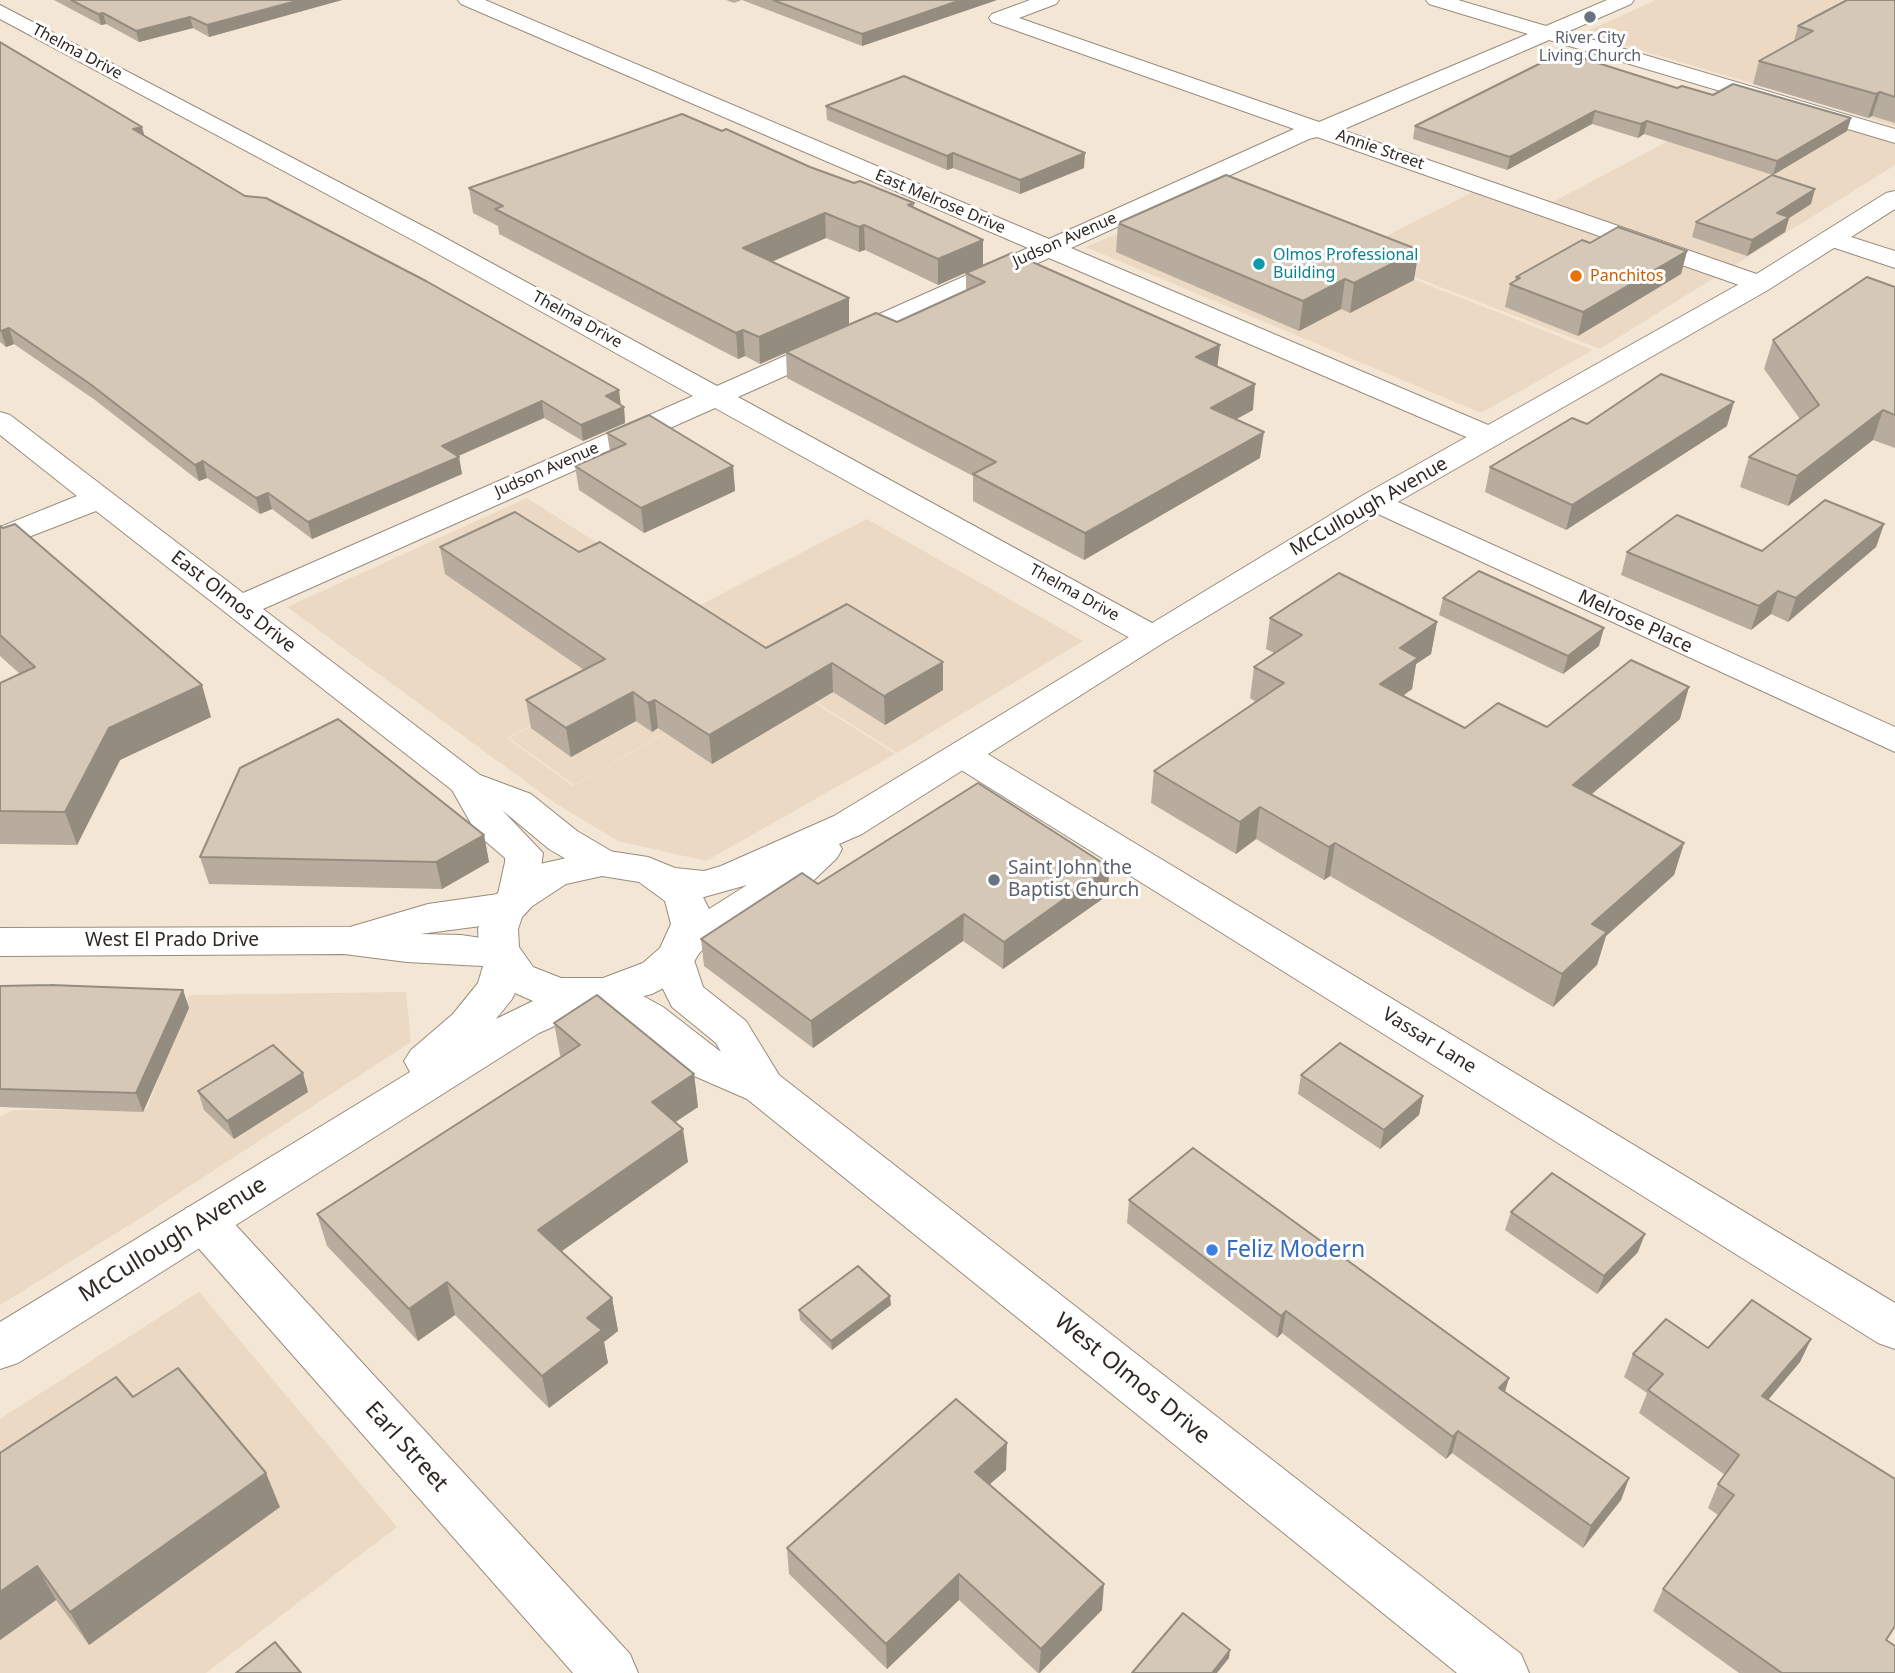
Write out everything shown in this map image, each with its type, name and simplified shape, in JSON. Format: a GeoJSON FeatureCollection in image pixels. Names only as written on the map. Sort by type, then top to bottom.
{"type":"FeatureCollection","features":[{"type":"Feature","properties":{"kind":"street","name":"East Melrose Drive"},"geometry":{"type":"LineString","coordinates":[[468,0],[1489,436]]}},
{"type":"Feature","properties":{"kind":"street","name":"Annie Street"},"geometry":{"type":"LineString","coordinates":[[1049,0],[999,18],[1759,284]]}},
{"type":"Feature","properties":{"kind":"street"},"geometry":{"type":"LineString","coordinates":[[1436,0],[1895,136]]}},
{"type":"Feature","properties":{"kind":"street","name":"Judson Avenue"},"geometry":{"type":"LineString","coordinates":[[239,607],[1301,134],[1338,124],[1624,0]]}},
{"type":"Feature","properties":{"kind":"street","name":"Thelma Drive"},"geometry":{"type":"LineString","coordinates":[[0,10],[716,396],[1150,636]]}},
{"type":"Feature","properties":{"kind":"street","name":"McCullough Avenue"},"geometry":{"type":"LineString","coordinates":[[667,880],[704,884],[734,876],[848,825],[1150,636],[1376,501],[1759,284],[1895,198]]}},
{"type":"Feature","properties":{"kind":"street"},"geometry":{"type":"LineString","coordinates":[[1832,239],[1895,260]]}},
{"type":"Feature","properties":{"kind":"street","name":"East Olmos Drive"},"geometry":{"type":"LineString","coordinates":[[0,421],[467,783],[518,803],[563,839],[602,863]]}},
{"type":"Feature","properties":{"kind":"street"},"geometry":{"type":"LineString","coordinates":[[0,538],[100,498]]}},
{"type":"Feature","properties":{"kind":"street","name":"Melrose Place"},"geometry":{"type":"LineString","coordinates":[[1376,501],[1895,741]]}},
{"type":"Feature","properties":{"kind":"street","name":"Vassar Lane"},"geometry":{"type":"LineString","coordinates":[[963,755],[1895,1328]]}},
{"type":"Feature","properties":{"kind":"street","name":"East Olmos Drive"},"geometry":{"type":"LineString","coordinates":[[467,783],[491,825],[524,853],[525,862],[514,900]]}},
{"type":"Feature","properties":{"kind":"street","name":"McCullough Avenue"},"geometry":{"type":"LineString","coordinates":[[680,950],[800,871],[848,825]]}},
{"type":"Feature","properties":{"kind":"street"},"geometry":{"type":"LineString","coordinates":[[602,863],[648,870],[667,880],[680,892],[689,907],[691,925],[680,950],[658,973],[637,984],[595,994],[537,987],[519,976],[503,958],[498,929],[514,900],[554,873],[602,863]]}},
{"type":"Feature","properties":{"kind":"street","name":"West El Prado Drive"},"geometry":{"type":"LineString","coordinates":[[344,940],[426,918],[481,912],[514,900]]}},
{"type":"Feature","properties":{"kind":"street","name":"West El Prado Drive"},"geometry":{"type":"LineString","coordinates":[[0,943],[344,940],[407,948],[461,949],[503,958]]}},
{"type":"Feature","properties":{"kind":"street","name":"West Olmos Drive"},"geometry":{"type":"LineString","coordinates":[[680,950],[677,975],[687,996],[732,1032],[763,1087]]}},
{"type":"Feature","properties":{"kind":"street","name":"McCullough Avenue"},"geometry":{"type":"LineString","coordinates":[[345,1132],[468,1025],[497,989],[503,958]]}},
{"type":"Feature","properties":{"kind":"street","name":"McCullough Avenue"},"geometry":{"type":"LineString","coordinates":[[0,1348],[524,1022],[595,994]]}},
{"type":"Feature","properties":{"kind":"street","name":"West Olmos Drive"},"geometry":{"type":"LineString","coordinates":[[595,994],[648,1018],[700,1061],[763,1087],[1501,1673]]}},
{"type":"Feature","properties":{"kind":"street","name":"Earl Street"},"geometry":{"type":"LineString","coordinates":[[202,1222],[610,1673]]}},
{"type":"Feature","properties":{"kind":"shaded area"},"geometry":{"type":"Polygon","coordinates":[[[1656,0],[1885,0],[1895,3],[1895,126],[1583,33],[1656,0]]]}},
{"type":"Feature","properties":{"kind":"shaded area"},"geometry":{"type":"Polygon","coordinates":[[[1746,100],[1895,144],[1895,165],[1600,349],[1353,253],[1473,192],[1532,213],[1746,100]]]}},
{"type":"Feature","properties":{"kind":"shaded area"},"geometry":{"type":"Polygon","coordinates":[[[1203,196],[1593,350],[1481,413],[1086,247],[1203,196]]]}},
{"type":"Feature","properties":{"kind":"shaded area"},"geometry":{"type":"Polygon","coordinates":[[[527,498],[724,624],[507,738],[573,786],[770,674],[895,754],[706,861],[618,841],[555,803],[287,607],[527,498]]]}},
{"type":"Feature","properties":{"kind":"shaded area"},"geometry":{"type":"Polygon","coordinates":[[[867,519],[1083,641],[897,753],[770,673],[574,785],[509,738],[726,624],[698,606],[867,519]]]}},
{"type":"Feature","properties":{"kind":"shaded area"},"geometry":{"type":"Polygon","coordinates":[[[406,992],[411,1042],[136,1221],[0,1305],[0,1117],[14,1110],[147,1109],[189,995],[406,992]]]}},
{"type":"Feature","properties":{"kind":"shaded area"},"geometry":{"type":"Polygon","coordinates":[[[199,1292],[397,1527],[206,1673],[0,1673],[0,1419],[199,1292]]]}},
{"type":"Feature","properties":{"kind":"building"},"geometry":{"type":"Polygon","coordinates":[[[71,0],[300,0],[207,25],[190,17],[136,31],[71,0]]]}},
{"type":"Feature","properties":{"kind":"building"},"geometry":{"type":"Polygon","coordinates":[[[773,0],[961,0],[862,34],[773,0]]]}},
{"type":"Feature","properties":{"kind":"building"},"geometry":{"type":"Polygon","coordinates":[[[1847,0],[1895,0],[1895,97],[1759,61],[1813,31],[1798,26],[1847,0]]]}},
{"type":"Feature","properties":{"kind":"building"},"geometry":{"type":"Polygon","coordinates":[[[0,42],[142,127],[133,129],[245,196],[266,198],[426,281],[619,390],[606,396],[624,407],[581,425],[542,401],[442,446],[459,457],[308,522],[268,493],[256,498],[203,461],[195,465],[90,384],[9,328],[0,330],[0,42]]]}},
{"type":"Feature","properties":{"kind":"building"},"geometry":{"type":"Polygon","coordinates":[[[1563,52],[1677,88],[1682,86],[1713,95],[1733,84],[1851,118],[1777,161],[1647,121],[1641,124],[1595,111],[1510,157],[1415,126],[1563,52]]]}},
{"type":"Feature","properties":{"kind":"building"},"geometry":{"type":"Polygon","coordinates":[[[904,76],[1085,153],[1020,180],[953,153],[947,156],[826,106],[904,76]]]}},
{"type":"Feature","properties":{"kind":"building"},"geometry":{"type":"Polygon","coordinates":[[[682,114],[722,131],[726,129],[810,167],[854,183],[860,181],[914,203],[908,205],[983,240],[938,259],[864,225],[859,227],[825,213],[743,248],[849,298],[759,337],[743,330],[736,333],[495,209],[503,206],[469,188],[682,114]]]}},
{"type":"Feature","properties":{"kind":"building"},"geometry":{"type":"Polygon","coordinates":[[[1226,175],[1419,250],[1354,283],[1345,279],[1303,301],[1118,223],[1226,175]]]}},
{"type":"Feature","properties":{"kind":"building"},"geometry":{"type":"Polygon","coordinates":[[[1772,175],[1815,189],[1777,213],[1789,217],[1752,240],[1696,222],[1772,175]]]}},
{"type":"Feature","properties":{"kind":"building"},"geometry":{"type":"Polygon","coordinates":[[[1618,227],[1687,251],[1583,312],[1510,284],[1520,278],[1516,277],[1582,240],[1590,243],[1618,227]]]}},
{"type":"Feature","properties":{"kind":"building"},"geometry":{"type":"Polygon","coordinates":[[[1012,253],[1220,345],[1196,357],[1255,384],[1211,408],[1264,432],[1085,533],[973,474],[996,462],[786,352],[876,313],[897,322],[985,282],[966,273],[1012,253]]]}},
{"type":"Feature","properties":{"kind":"building"},"geometry":{"type":"Polygon","coordinates":[[[1867,277],[1895,287],[1895,415],[1883,410],[1797,476],[1749,457],[1819,405],[1773,340],[1867,277]]]}},
{"type":"Feature","properties":{"kind":"building"},"geometry":{"type":"Polygon","coordinates":[[[1661,374],[1734,402],[1572,505],[1490,467],[1572,418],[1587,424],[1661,374]]]}},
{"type":"Feature","properties":{"kind":"building"},"geometry":{"type":"Polygon","coordinates":[[[649,415],[733,466],[641,508],[575,466],[626,444],[607,433],[649,415]]]}},
{"type":"Feature","properties":{"kind":"building"},"geometry":{"type":"Polygon","coordinates":[[[1825,500],[1884,524],[1796,598],[1778,591],[1759,606],[1627,552],[1677,515],[1762,551],[1825,500]]]}},
{"type":"Feature","properties":{"kind":"building"},"geometry":{"type":"Polygon","coordinates":[[[515,512],[579,552],[600,542],[766,648],[847,604],[943,662],[884,696],[832,663],[709,735],[655,700],[648,703],[633,692],[566,728],[526,700],[605,659],[440,547],[515,512]]]}},
{"type":"Feature","properties":{"kind":"building"},"geometry":{"type":"Polygon","coordinates":[[[15,524],[202,685],[109,728],[65,812],[0,811],[0,683],[35,667],[0,635],[0,526],[3,528],[15,524]]]}},
{"type":"Feature","properties":{"kind":"building"},"geometry":{"type":"Polygon","coordinates":[[[1479,571],[1604,628],[1568,656],[1443,598],[1479,571]]]}},
{"type":"Feature","properties":{"kind":"building"},"geometry":{"type":"Polygon","coordinates":[[[1339,573],[1437,622],[1400,648],[1418,658],[1380,684],[1465,728],[1498,703],[1547,727],[1631,660],[1689,687],[1573,785],[1684,843],[1592,924],[1607,932],[1562,974],[1335,843],[1329,847],[1260,807],[1240,822],[1154,771],[1284,683],[1254,667],[1302,635],[1270,618],[1339,573]]]}},
{"type":"Feature","properties":{"kind":"building"},"geometry":{"type":"Polygon","coordinates":[[[338,719],[484,835],[436,862],[200,857],[240,768],[338,719]]]}},
{"type":"Feature","properties":{"kind":"building"},"geometry":{"type":"Polygon","coordinates":[[[978,783],[1109,867],[1004,942],[964,914],[811,1021],[701,939],[802,873],[818,884],[978,783]]]}},
{"type":"Feature","properties":{"kind":"building"},"geometry":{"type":"Polygon","coordinates":[[[51,985],[183,990],[136,1093],[0,1089],[0,986],[51,985]]]}},
{"type":"Feature","properties":{"kind":"building"},"geometry":{"type":"Polygon","coordinates":[[[597,995],[694,1074],[652,1102],[683,1129],[538,1230],[612,1298],[587,1318],[602,1330],[542,1376],[447,1282],[409,1309],[317,1214],[580,1045],[554,1023],[597,995]]]}},
{"type":"Feature","properties":{"kind":"building"},"geometry":{"type":"Polygon","coordinates":[[[1340,1043],[1423,1096],[1384,1130],[1301,1075],[1340,1043]]]}},
{"type":"Feature","properties":{"kind":"building"},"geometry":{"type":"Polygon","coordinates":[[[273,1045],[303,1073],[227,1121],[198,1091],[273,1045]]]}},
{"type":"Feature","properties":{"kind":"building"},"geometry":{"type":"Polygon","coordinates":[[[1193,1148],[1509,1378],[1499,1388],[1629,1478],[1591,1526],[1458,1431],[1453,1437],[1286,1311],[1281,1316],[1129,1200],[1193,1148]]]}},
{"type":"Feature","properties":{"kind":"building"},"geometry":{"type":"Polygon","coordinates":[[[1552,1173],[1645,1234],[1604,1276],[1511,1212],[1552,1173]]]}},
{"type":"Feature","properties":{"kind":"building"},"geometry":{"type":"Polygon","coordinates":[[[858,1266],[890,1296],[831,1341],[799,1310],[858,1266]]]}},
{"type":"Feature","properties":{"kind":"building"},"geometry":{"type":"Polygon","coordinates":[[[1752,1300],[1811,1339],[1762,1396],[1895,1479],[1895,1626],[1886,1640],[1895,1646],[1895,1673],[1782,1673],[1663,1589],[1734,1495],[1718,1484],[1739,1455],[1648,1390],[1663,1374],[1633,1354],[1666,1319],[1708,1348],[1752,1300]]]}},
{"type":"Feature","properties":{"kind":"building"},"geometry":{"type":"Polygon","coordinates":[[[178,1368],[266,1473],[70,1612],[37,1566],[0,1592],[0,1453],[116,1377],[133,1397],[178,1368]]]}},
{"type":"Feature","properties":{"kind":"building"},"geometry":{"type":"Polygon","coordinates":[[[956,1399],[1007,1443],[975,1472],[1104,1584],[1041,1649],[959,1574],[886,1644],[787,1548],[956,1399]]]}},
{"type":"Feature","properties":{"kind":"building"},"geometry":{"type":"Polygon","coordinates":[[[1183,1613],[1230,1650],[1212,1673],[1132,1673],[1183,1613]]]}},
{"type":"Feature","properties":{"kind":"building"},"geometry":{"type":"Polygon","coordinates":[[[275,1642],[301,1673],[236,1673],[275,1642]]]}},
{"type":"Feature","properties":{"kind":"place","name":"River City Living Church"},"geometry":{"type":"Point","coordinates":[1590,17]}},
{"type":"Feature","properties":{"kind":"place","name":"Olmos Professional Building"},"geometry":{"type":"Point","coordinates":[1259,264]}},
{"type":"Feature","properties":{"kind":"place","name":"Panchitos"},"geometry":{"type":"Point","coordinates":[1576,276]}},
{"type":"Feature","properties":{"kind":"place","name":"Saint John the Baptist Church"},"geometry":{"type":"Point","coordinates":[994,880]}},
{"type":"Feature","properties":{"kind":"place","name":"Feliz Modern"},"geometry":{"type":"Point","coordinates":[1212,1250]}}]}
